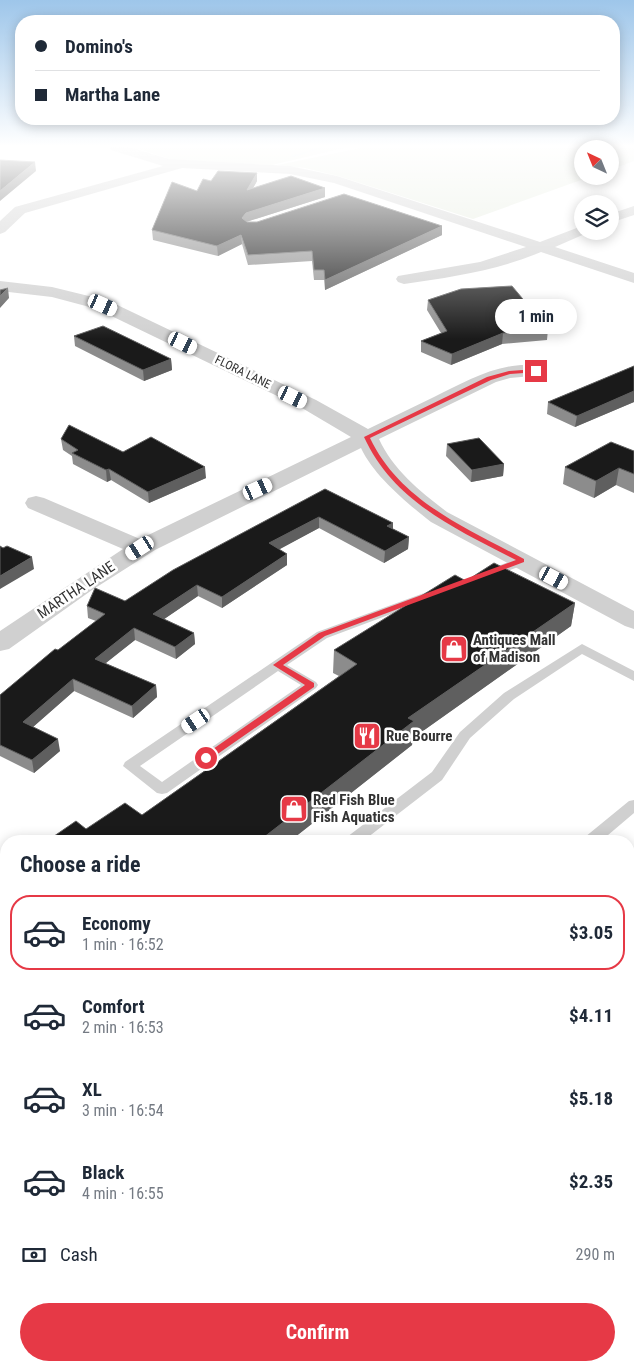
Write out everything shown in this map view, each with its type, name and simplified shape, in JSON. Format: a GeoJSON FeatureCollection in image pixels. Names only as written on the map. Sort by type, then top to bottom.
{"type":"FeatureCollection","features":[{"type":"Feature","properties":{"kind":"street"},"geometry":{"type":"LineString","coordinates":[[0,230],[19,211]]}},
{"type":"Feature","properties":{"kind":"street"},"geometry":{"type":"LineString","coordinates":[[430,211],[634,278]]}},
{"type":"Feature","properties":{"kind":"street"},"geometry":{"type":"LineString","coordinates":[[619,216],[631,211]]}},
{"type":"Feature","properties":{"kind":"street"},"geometry":{"type":"LineString","coordinates":[[404,279],[482,268],[574,233]]}},
{"type":"Feature","properties":{"kind":"street","name":"FLORA LANE"},"geometry":{"type":"LineString","coordinates":[[0,286],[53,291],[103,305],[309,404],[367,437]]}},
{"type":"Feature","properties":{"kind":"street","name":"MARTHA LANE"},"geometry":{"type":"LineString","coordinates":[[0,642],[140,548],[489,378],[509,372],[536,371]]}},
{"type":"Feature","properties":{"kind":"street"},"geometry":{"type":"LineString","coordinates":[[367,437],[376,457],[414,498],[440,517],[634,621]]}},
{"type":"Feature","properties":{"kind":"street"},"geometry":{"type":"LineString","coordinates":[[36,503],[140,548]]}},
{"type":"Feature","properties":{"kind":"lane"},"geometry":{"type":"LineString","coordinates":[[478,577],[522,561]]}},
{"type":"Feature","properties":{"kind":"lane"},"geometry":{"type":"LineString","coordinates":[[277,665],[311,685],[162,789],[130,766],[277,665],[322,635],[441,591]]}},
{"type":"Feature","properties":{"kind":"lane"},"geometry":{"type":"LineString","coordinates":[[361,835],[437,776],[465,734],[509,696],[582,648],[634,677]]}},
{"type":"Feature","properties":{"kind":"lane"},"geometry":{"type":"LineString","coordinates":[[598,835],[634,804]]}},
{"type":"Feature","properties":{"kind":"shaded area"},"geometry":{"type":"Polygon","coordinates":[[[448,211],[495,211],[473,219],[448,211]]]}},
{"type":"Feature","properties":{"kind":"building"},"geometry":{"type":"Polygon","coordinates":[[[160,211],[252,211],[246,213],[242,218],[247,222],[257,222],[291,211],[396,211],[442,226],[325,280],[324,270],[314,270],[312,251],[248,255],[241,235],[217,246],[152,230],[160,211]]]}},
{"type":"Feature","properties":{"kind":"building"},"geometry":{"type":"Polygon","coordinates":[[[512,286],[548,329],[503,333],[452,354],[421,341],[447,331],[428,300],[461,289],[512,286]]]}},
{"type":"Feature","properties":{"kind":"building"},"geometry":{"type":"Polygon","coordinates":[[[8,288],[0,296],[0,290],[8,288]]]}},
{"type":"Feature","properties":{"kind":"building"},"geometry":{"type":"Polygon","coordinates":[[[103,326],[171,359],[143,370],[74,336],[103,326]]]}},
{"type":"Feature","properties":{"kind":"building"},"geometry":{"type":"Polygon","coordinates":[[[634,366],[634,391],[577,416],[548,402],[634,366]]]}},
{"type":"Feature","properties":{"kind":"building"},"geometry":{"type":"Polygon","coordinates":[[[69,425],[123,452],[151,437],[205,467],[148,492],[109,469],[106,470],[72,453],[78,450],[61,439],[69,425]]]}},
{"type":"Feature","properties":{"kind":"building"},"geometry":{"type":"Polygon","coordinates":[[[479,438],[504,464],[472,470],[447,444],[479,438]]]}},
{"type":"Feature","properties":{"kind":"building"},"geometry":{"type":"Polygon","coordinates":[[[611,442],[634,451],[634,474],[619,468],[596,481],[565,467],[611,442]]]}},
{"type":"Feature","properties":{"kind":"building"},"geometry":{"type":"Polygon","coordinates":[[[325,489],[393,523],[387,526],[409,537],[385,551],[319,517],[269,543],[287,554],[222,597],[197,585],[153,614],[194,633],[175,647],[134,628],[95,659],[156,685],[132,706],[73,679],[23,722],[58,739],[32,760],[0,745],[0,695],[55,649],[58,650],[105,614],[87,606],[95,588],[125,601],[173,570],[325,489]]]}},
{"type":"Feature","properties":{"kind":"building"},"geometry":{"type":"Polygon","coordinates":[[[0,546],[3,548],[7,546],[32,557],[0,576],[0,546]]]}},
{"type":"Feature","properties":{"kind":"building"},"geometry":{"type":"Polygon","coordinates":[[[494,563],[575,603],[408,718],[414,721],[267,835],[56,835],[76,821],[86,829],[125,803],[142,815],[357,664],[334,650],[455,575],[466,581],[494,563]]]}},
{"type":"Feature","properties":{"kind":"place","name":"Antiques Mall of Madison"},"geometry":{"type":"Point","coordinates":[454,649]}},
{"type":"Feature","properties":{"kind":"place","name":"Rue Bourre"},"geometry":{"type":"Point","coordinates":[367,736]}},
{"type":"Feature","properties":{"kind":"place","name":"Red Fish Blue Fish Aquatics"},"geometry":{"type":"Point","coordinates":[294,809]}},
{"type":"Feature","properties":{"kind":"route"},"geometry":{"type":"LineString","coordinates":[[206,758],[311,685],[277,665],[322,635],[522,561],[440,517],[414,498],[376,457],[367,437],[489,378],[521,370],[536,371]]}}]}
